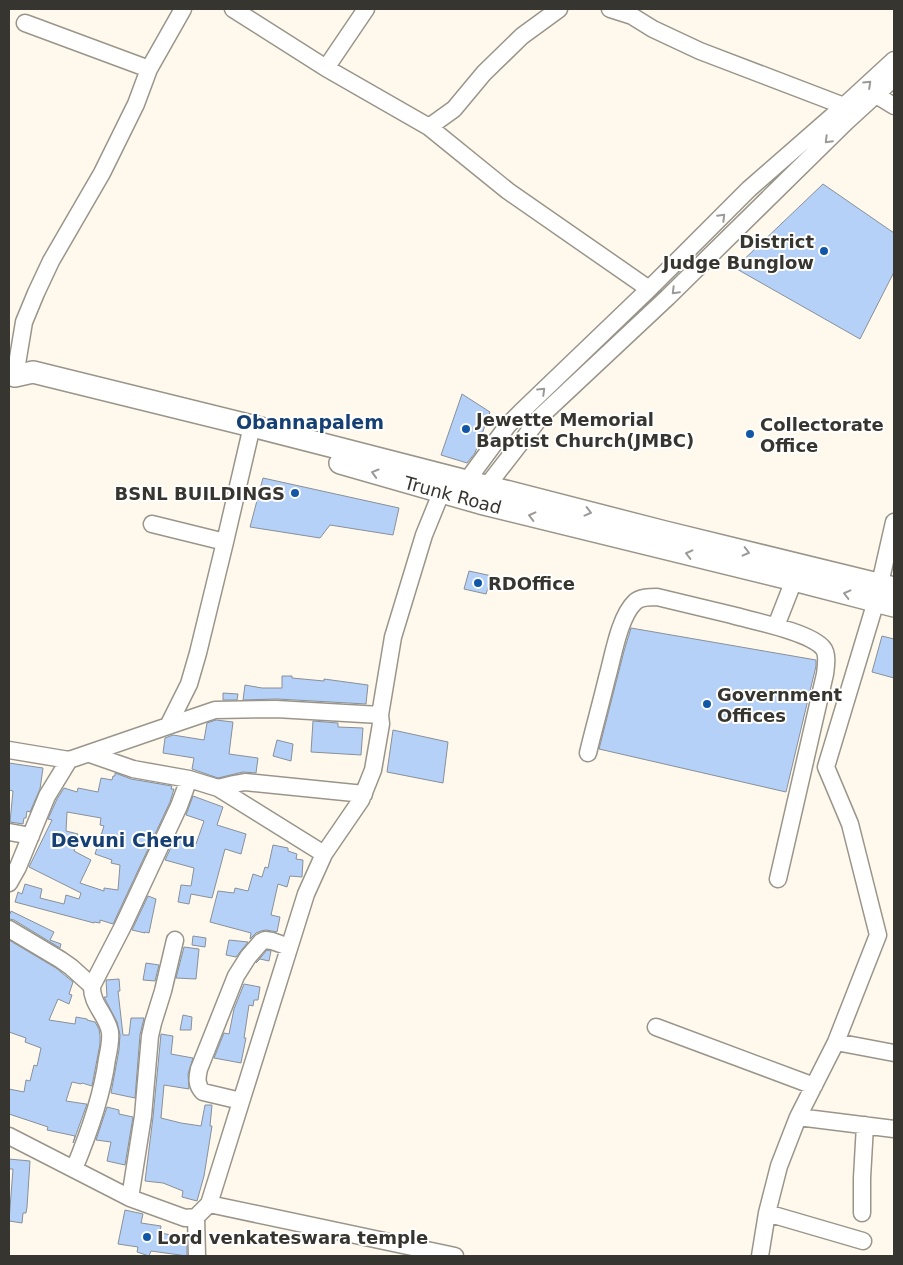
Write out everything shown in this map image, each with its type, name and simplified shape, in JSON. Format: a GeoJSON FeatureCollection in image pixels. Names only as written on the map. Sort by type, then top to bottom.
{"type":"FeatureCollection","features":[{"type":"Feature","properties":{"kind":"main road","name":"Trunk Road"},"geometry":{"type":"LineString","coordinates":[[12,375],[30,382],[250,432],[484,494],[794,580],[886,595]]}},
{"type":"Feature","properties":{"kind":"main road"},"geometry":{"type":"LineString","coordinates":[[484,494],[665,532],[886,595]]}},
{"type":"Feature","properties":{"kind":"street"},"geometry":{"type":"LineString","coordinates":[[12,375],[24,322],[36,293],[51,261],[102,173],[136,104],[149,70],[183,9]]}},
{"type":"Feature","properties":{"kind":"street"},"geometry":{"type":"LineString","coordinates":[[233,9],[326,68],[429,127],[508,191],[649,289]]}},
{"type":"Feature","properties":{"kind":"street"},"geometry":{"type":"LineString","coordinates":[[326,68],[366,9]]}},
{"type":"Feature","properties":{"kind":"street"},"geometry":{"type":"LineString","coordinates":[[429,127],[454,108],[484,73],[522,36],[559,9]]}},
{"type":"Feature","properties":{"kind":"street"},"geometry":{"type":"LineString","coordinates":[[610,9],[634,12],[653,29],[700,51],[844,106]]}},
{"type":"Feature","properties":{"kind":"street"},"geometry":{"type":"LineString","coordinates":[[25,23],[149,70]]}},
{"type":"Feature","properties":{"kind":"street"},"geometry":{"type":"LineString","coordinates":[[9,1136],[130,1198],[185,1218],[196,1217],[208,1204],[306,894],[324,854],[361,800],[373,770],[393,637],[424,535],[453,487],[513,420],[750,189],[894,60]]}},
{"type":"Feature","properties":{"kind":"street"},"geometry":{"type":"LineString","coordinates":[[484,494],[542,415],[668,298],[846,122],[894,78]]}},
{"type":"Feature","properties":{"kind":"street"},"geometry":{"type":"LineString","coordinates":[[876,95],[894,106]]}},
{"type":"Feature","properties":{"kind":"street"},"geometry":{"type":"LineString","coordinates":[[168,726],[189,684],[198,653],[250,432]]}},
{"type":"Feature","properties":{"kind":"street"},"geometry":{"type":"LineString","coordinates":[[760,1256],[767,1213],[779,1166],[798,1117],[836,1042],[878,935],[850,824],[826,768],[886,595],[894,522]]}},
{"type":"Feature","properties":{"kind":"street"},"geometry":{"type":"LineString","coordinates":[[152,524],[225,542]]}},
{"type":"Feature","properties":{"kind":"street"},"geometry":{"type":"LineString","coordinates":[[776,626],[794,580]]}},
{"type":"Feature","properties":{"kind":"street"},"geometry":{"type":"LineString","coordinates":[[588,754],[624,616],[637,600],[646,597],[657,597],[776,626],[818,642],[825,649],[825,674],[778,878]]}},
{"type":"Feature","properties":{"kind":"street"},"geometry":{"type":"LineString","coordinates":[[9,750],[69,760],[215,710],[380,714]]}},
{"type":"Feature","properties":{"kind":"street"},"geometry":{"type":"LineString","coordinates":[[90,754],[133,769],[189,779],[218,788],[324,854]]}},
{"type":"Feature","properties":{"kind":"street"},"geometry":{"type":"LineString","coordinates":[[9,883],[18,867],[46,796],[69,760]]}},
{"type":"Feature","properties":{"kind":"street"},"geometry":{"type":"LineString","coordinates":[[74,1169],[88,1136],[99,1102],[105,1077],[110,1040],[107,1022],[93,998],[92,986],[122,928],[179,806],[189,779]]}},
{"type":"Feature","properties":{"kind":"street"},"geometry":{"type":"LineString","coordinates":[[218,788],[246,782],[364,794]]}},
{"type":"Feature","properties":{"kind":"street"},"geometry":{"type":"LineString","coordinates":[[9,832],[31,836]]}},
{"type":"Feature","properties":{"kind":"street"},"geometry":{"type":"LineString","coordinates":[[9,929],[66,963],[92,986]]}},
{"type":"Feature","properties":{"kind":"street"},"geometry":{"type":"LineString","coordinates":[[130,1198],[143,1116],[153,1023],[175,940]]}},
{"type":"Feature","properties":{"kind":"street"},"geometry":{"type":"LineString","coordinates":[[241,1100],[203,1092],[197,1083],[199,1070],[236,976],[248,957],[265,940],[289,947]]}},
{"type":"Feature","properties":{"kind":"street"},"geometry":{"type":"LineString","coordinates":[[656,1027],[814,1086]]}},
{"type":"Feature","properties":{"kind":"street"},"geometry":{"type":"LineString","coordinates":[[836,1042],[894,1053]]}},
{"type":"Feature","properties":{"kind":"street"},"geometry":{"type":"LineString","coordinates":[[798,1117],[894,1129]]}},
{"type":"Feature","properties":{"kind":"street"},"geometry":{"type":"LineString","coordinates":[[862,1213],[865,1125]]}},
{"type":"Feature","properties":{"kind":"street"},"geometry":{"type":"LineString","coordinates":[[208,1204],[455,1256]]}},
{"type":"Feature","properties":{"kind":"street"},"geometry":{"type":"LineString","coordinates":[[767,1213],[863,1241]]}},
{"type":"Feature","properties":{"kind":"street"},"geometry":{"type":"LineString","coordinates":[[196,1217],[197,1256]]}},
{"type":"Feature","properties":{"kind":"building","name":"District Judge Bunglow"},"geometry":{"type":"Polygon","coordinates":[[[823,184],[894,233],[894,272],[860,339],[735,268],[823,184]]]}},
{"type":"Feature","properties":{"kind":"building"},"geometry":{"type":"Polygon","coordinates":[[[462,394],[490,412],[475,453],[467,463],[441,455],[462,394]]]}},
{"type":"Feature","properties":{"kind":"building","name":"BSNL BUILDINGS"},"geometry":{"type":"Polygon","coordinates":[[[263,478],[399,508],[393,535],[330,525],[320,538],[250,527],[263,478]]]}},
{"type":"Feature","properties":{"kind":"building"},"geometry":{"type":"Polygon","coordinates":[[[469,571],[492,576],[486,594],[464,589],[469,571]]]}},
{"type":"Feature","properties":{"kind":"building","name":"Government Offices"},"geometry":{"type":"Polygon","coordinates":[[[631,628],[816,660],[786,792],[599,749],[631,628]]]}},
{"type":"Feature","properties":{"kind":"building"},"geometry":{"type":"Polygon","coordinates":[[[882,636],[894,639],[894,678],[872,672],[882,636]]]}},
{"type":"Feature","properties":{"kind":"building"},"geometry":{"type":"Polygon","coordinates":[[[282,676],[368,685],[366,704],[277,699],[243,700],[245,685],[262,688],[282,688],[282,676]]]}},
{"type":"Feature","properties":{"kind":"building"},"geometry":{"type":"Polygon","coordinates":[[[223,693],[238,694],[237,700],[223,700],[223,693]]]}},
{"type":"Feature","properties":{"kind":"building"},"geometry":{"type":"Polygon","coordinates":[[[216,720],[233,722],[229,754],[258,758],[256,773],[243,772],[218,778],[192,769],[194,758],[163,753],[165,738],[173,735],[204,740],[207,723],[216,720]]]}},
{"type":"Feature","properties":{"kind":"building"},"geometry":{"type":"Polygon","coordinates":[[[313,721],[338,723],[338,727],[363,728],[361,755],[311,752],[313,721]]]}},
{"type":"Feature","properties":{"kind":"building"},"geometry":{"type":"Polygon","coordinates":[[[393,730],[448,742],[443,783],[387,772],[393,730]]]}},
{"type":"Feature","properties":{"kind":"building"},"geometry":{"type":"Polygon","coordinates":[[[277,740],[293,744],[291,761],[273,756],[277,740]]]}},
{"type":"Feature","properties":{"kind":"building"},"geometry":{"type":"Polygon","coordinates":[[[9,763],[43,768],[40,789],[30,812],[27,811],[23,824],[10,822],[13,791],[9,790],[9,763]]]}},
{"type":"Feature","properties":{"kind":"building"},"geometry":{"type":"Polygon","coordinates":[[[115,773],[131,779],[172,786],[171,789],[174,789],[170,802],[113,924],[100,920],[100,923],[94,923],[15,902],[18,892],[22,894],[25,884],[42,889],[40,898],[64,904],[66,895],[79,899],[81,893],[29,867],[52,820],[48,819],[64,788],[77,792],[78,788],[98,792],[101,778],[112,780],[113,776],[115,776],[115,773]],[[67,812],[66,831],[78,834],[74,851],[91,860],[80,883],[104,891],[104,888],[118,890],[120,865],[111,863],[112,860],[95,854],[104,826],[100,825],[101,818],[67,812]]]}},
{"type":"Feature","properties":{"kind":"building"},"geometry":{"type":"Polygon","coordinates":[[[193,796],[223,807],[217,825],[246,834],[241,854],[225,849],[212,898],[191,894],[189,904],[178,902],[181,885],[191,886],[194,868],[165,860],[175,839],[196,844],[204,821],[186,815],[193,796]]]}},
{"type":"Feature","properties":{"kind":"building"},"geometry":{"type":"Polygon","coordinates":[[[273,845],[288,848],[288,851],[297,854],[296,859],[303,860],[302,877],[290,876],[287,887],[278,884],[271,915],[280,917],[277,932],[261,931],[250,939],[251,933],[210,922],[218,891],[234,893],[235,888],[248,891],[253,874],[262,877],[265,867],[268,868],[273,845]]]}},
{"type":"Feature","properties":{"kind":"building"},"geometry":{"type":"Polygon","coordinates":[[[148,896],[156,899],[149,933],[132,930],[148,896]]]}},
{"type":"Feature","properties":{"kind":"building"},"geometry":{"type":"Polygon","coordinates":[[[11,911],[54,932],[50,940],[61,944],[60,948],[14,920],[9,919],[11,911]]]}},
{"type":"Feature","properties":{"kind":"building"},"geometry":{"type":"Polygon","coordinates":[[[193,936],[206,938],[205,947],[192,945],[193,936]]]}},
{"type":"Feature","properties":{"kind":"building"},"geometry":{"type":"Polygon","coordinates":[[[9,940],[56,968],[73,982],[69,994],[72,995],[69,1004],[58,999],[49,1020],[75,1024],[76,1017],[95,1022],[99,1029],[100,1044],[92,1086],[72,1082],[66,1101],[87,1104],[73,1143],[75,1136],[47,1130],[48,1127],[9,1114],[9,1089],[24,1092],[26,1080],[30,1081],[34,1065],[37,1066],[41,1048],[25,1042],[26,1038],[9,1032],[9,940]]]}},
{"type":"Feature","properties":{"kind":"building"},"geometry":{"type":"Polygon","coordinates":[[[229,940],[248,942],[236,957],[226,955],[229,940]]]}},
{"type":"Feature","properties":{"kind":"building"},"geometry":{"type":"Polygon","coordinates":[[[184,947],[199,949],[196,979],[176,978],[184,947]]]}},
{"type":"Feature","properties":{"kind":"building"},"geometry":{"type":"Polygon","coordinates":[[[267,950],[271,951],[269,961],[260,959],[256,963],[267,950]]]}},
{"type":"Feature","properties":{"kind":"building"},"geometry":{"type":"Polygon","coordinates":[[[146,963],[159,965],[155,981],[143,980],[146,963]]]}},
{"type":"Feature","properties":{"kind":"building"},"geometry":{"type":"Polygon","coordinates":[[[119,979],[120,991],[118,991],[123,1035],[129,1035],[131,1018],[144,1018],[140,1035],[135,1098],[111,1093],[120,1035],[117,1022],[104,997],[107,997],[106,980],[119,979]]]}},
{"type":"Feature","properties":{"kind":"building"},"geometry":{"type":"Polygon","coordinates":[[[244,984],[260,987],[258,1000],[254,1000],[253,1006],[249,1005],[244,1038],[246,1038],[241,1063],[214,1058],[224,1033],[229,1034],[234,1009],[244,984]]]}},
{"type":"Feature","properties":{"kind":"building"},"geometry":{"type":"Polygon","coordinates":[[[183,1015],[192,1017],[191,1030],[180,1030],[183,1015]]]}},
{"type":"Feature","properties":{"kind":"building"},"geometry":{"type":"Polygon","coordinates":[[[161,1034],[173,1036],[171,1054],[193,1058],[188,1074],[189,1089],[164,1085],[161,1118],[201,1126],[205,1105],[212,1105],[210,1126],[212,1126],[204,1176],[197,1201],[182,1197],[183,1191],[163,1183],[145,1181],[161,1034]]]}},
{"type":"Feature","properties":{"kind":"building"},"geometry":{"type":"Polygon","coordinates":[[[107,1107],[119,1110],[119,1114],[133,1117],[125,1165],[107,1161],[111,1142],[96,1140],[107,1107]]]}},
{"type":"Feature","properties":{"kind":"building"},"geometry":{"type":"Polygon","coordinates":[[[9,1159],[30,1161],[27,1207],[26,1213],[23,1213],[22,1223],[9,1221],[13,1169],[9,1169],[9,1159]]]}},
{"type":"Feature","properties":{"kind":"building"},"geometry":{"type":"Polygon","coordinates":[[[125,1210],[143,1214],[141,1223],[161,1226],[160,1233],[172,1235],[171,1238],[187,1240],[187,1256],[151,1251],[149,1256],[137,1252],[138,1247],[118,1244],[125,1210]]]}},
{"type":"Feature","properties":{"kind":"place","name":"District Judge Bunglow"},"geometry":{"type":"Point","coordinates":[824,251]}},
{"type":"Feature","properties":{"kind":"place","name":"Jewette Memorial Baptist Church(JMBC)"},"geometry":{"type":"Point","coordinates":[466,429]}},
{"type":"Feature","properties":{"kind":"place","name":"Collectorate Office"},"geometry":{"type":"Point","coordinates":[750,434]}},
{"type":"Feature","properties":{"kind":"place","name":"BSNL BUILDINGS"},"geometry":{"type":"Point","coordinates":[295,493]}},
{"type":"Feature","properties":{"kind":"place","name":"RDOffice"},"geometry":{"type":"Point","coordinates":[478,583]}},
{"type":"Feature","properties":{"kind":"place","name":"Government Offices"},"geometry":{"type":"Point","coordinates":[707,704]}},
{"type":"Feature","properties":{"kind":"place","name":"Lord venkateswara temple"},"geometry":{"type":"Point","coordinates":[147,1237]}},
{"type":"Feature","properties":{"kind":"district","name":"Obannapalem"},"geometry":{"type":"Point","coordinates":[310,422]}},
{"type":"Feature","properties":{"kind":"district","name":"Devuni Cheru"},"geometry":{"type":"Point","coordinates":[123,840]}}]}
